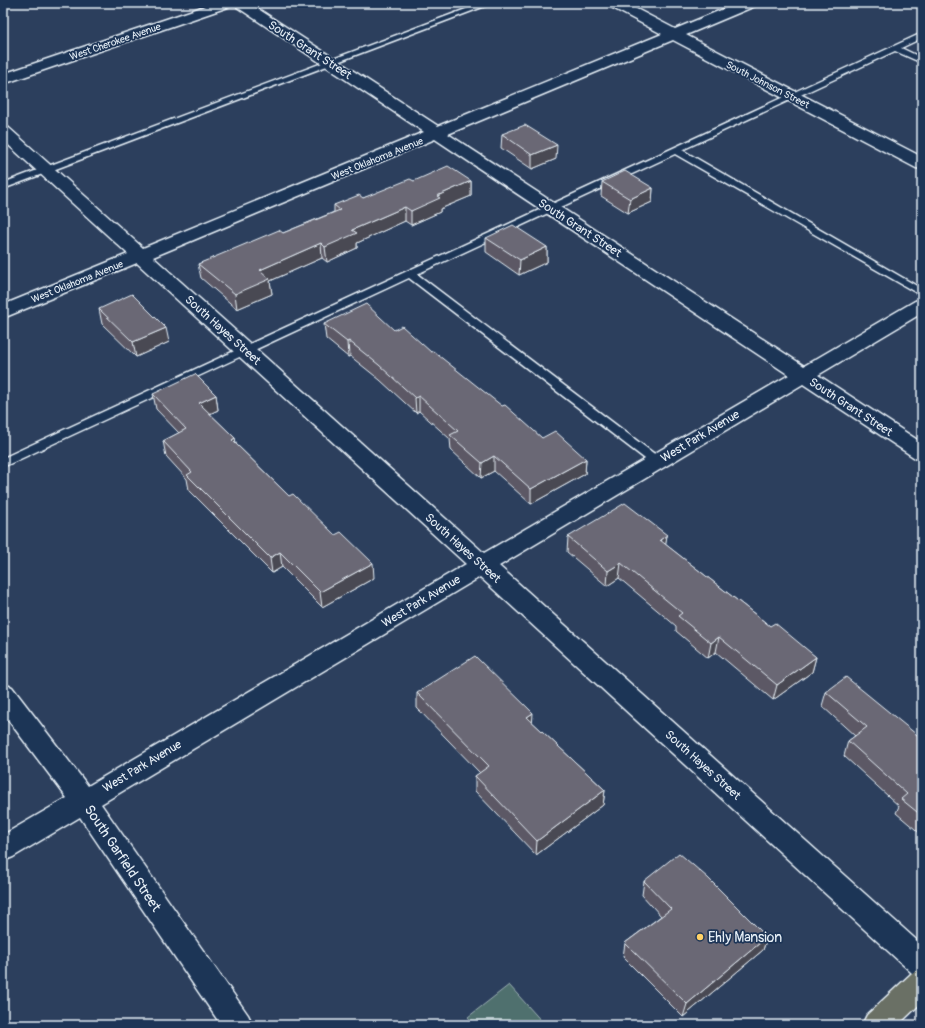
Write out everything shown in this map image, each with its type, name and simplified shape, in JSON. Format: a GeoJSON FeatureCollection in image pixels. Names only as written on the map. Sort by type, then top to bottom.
{"type":"FeatureCollection","features":[{"type":"Feature","properties":{"kind":"highway"},"geometry":{"type":"LineString","coordinates":[[877,1025],[922,983]]}},
{"type":"Feature","properties":{"kind":"street","name":"West Cherokee Avenue"},"geometry":{"type":"LineString","coordinates":[[3,79],[228,3]]}},
{"type":"Feature","properties":{"kind":"street","name":"South Grant Street"},"geometry":{"type":"LineString","coordinates":[[239,3],[922,453]]}},
{"type":"Feature","properties":{"kind":"street","name":"South Johnson Street"},"geometry":{"type":"LineString","coordinates":[[614,3],[922,164]]}},
{"type":"Feature","properties":{"kind":"street","name":"West Oklahoma Avenue"},"geometry":{"type":"LineString","coordinates":[[3,312],[750,3]]}},
{"type":"Feature","properties":{"kind":"street","name":"South Hayes Street"},"geometry":{"type":"LineString","coordinates":[[3,131],[922,964]]}},
{"type":"Feature","properties":{"kind":"street","name":"West Park Avenue"},"geometry":{"type":"LineString","coordinates":[[3,849],[922,305]]}},
{"type":"Feature","properties":{"kind":"street","name":"South Garfield Street"},"geometry":{"type":"LineString","coordinates":[[3,694],[84,800],[238,1025]]}},
{"type":"Feature","properties":{"kind":"lane"},"geometry":{"type":"LineString","coordinates":[[3,186],[489,3]]}},
{"type":"Feature","properties":{"kind":"lane"},"geometry":{"type":"LineString","coordinates":[[3,463],[922,35]]}},
{"type":"Feature","properties":{"kind":"lane"},"geometry":{"type":"LineString","coordinates":[[894,48],[922,61]]}},
{"type":"Feature","properties":{"kind":"lane"},"geometry":{"type":"LineString","coordinates":[[675,150],[922,293]]}},
{"type":"Feature","properties":{"kind":"lane"},"geometry":{"type":"LineString","coordinates":[[410,274],[657,462]]}},
{"type":"Feature","properties":{"kind":"green space"},"geometry":{"type":"Polygon","coordinates":[[[509,985],[545,1025],[475,1025],[468,1017],[509,985]]]}},
{"type":"Feature","properties":{"kind":"building"},"geometry":{"type":"Polygon","coordinates":[[[525,125],[557,145],[532,155],[502,134],[525,125]]]}},
{"type":"Feature","properties":{"kind":"building"},"geometry":{"type":"Polygon","coordinates":[[[448,166],[471,181],[437,196],[440,198],[411,211],[405,207],[352,230],[357,233],[325,247],[321,243],[260,270],[270,279],[235,294],[198,264],[279,230],[283,233],[340,210],[334,205],[359,195],[363,198],[410,179],[414,181],[448,166]]]}},
{"type":"Feature","properties":{"kind":"building"},"geometry":{"type":"Polygon","coordinates":[[[625,171],[653,188],[630,199],[602,182],[625,171]]]}},
{"type":"Feature","properties":{"kind":"building"},"geometry":{"type":"Polygon","coordinates":[[[513,225],[547,247],[520,260],[486,238],[513,225]]]}},
{"type":"Feature","properties":{"kind":"building"},"geometry":{"type":"Polygon","coordinates":[[[132,294],[166,328],[133,342],[99,309],[132,294]]]}},
{"type":"Feature","properties":{"kind":"building"},"geometry":{"type":"Polygon","coordinates":[[[366,304],[394,330],[402,326],[431,352],[433,351],[502,406],[505,405],[542,438],[555,431],[586,459],[531,489],[494,456],[482,463],[450,435],[458,431],[419,396],[415,398],[379,365],[349,341],[347,342],[324,324],[366,304]]]}},
{"type":"Feature","properties":{"kind":"building"},"geometry":{"type":"Polygon","coordinates":[[[195,374],[216,395],[199,403],[235,438],[232,440],[289,496],[293,494],[335,535],[341,532],[373,563],[320,592],[280,552],[270,558],[187,475],[192,472],[163,441],[186,429],[153,394],[195,374]]]}},
{"type":"Feature","properties":{"kind":"building"},"geometry":{"type":"Polygon","coordinates":[[[625,503],[667,535],[660,540],[770,626],[775,623],[816,657],[777,685],[719,637],[711,643],[678,616],[682,613],[621,563],[608,571],[568,537],[625,503]]]}},
{"type":"Feature","properties":{"kind":"building"},"geometry":{"type":"Polygon","coordinates":[[[475,656],[533,713],[527,717],[605,790],[537,841],[475,776],[489,766],[417,693],[475,656]]]}},
{"type":"Feature","properties":{"kind":"building"},"geometry":{"type":"Polygon","coordinates":[[[846,677],[922,739],[922,816],[901,799],[907,794],[848,741],[867,727],[826,692],[846,677]]]}},
{"type":"Feature","properties":{"kind":"building","name":"Ehly Mansion"},"geometry":{"type":"Polygon","coordinates":[[[679,853],[708,878],[767,937],[687,1004],[625,943],[671,909],[644,881],[679,853]]]}},
{"type":"Feature","properties":{"kind":"place","name":"Ehly Mansion"},"geometry":{"type":"Point","coordinates":[700,937]}}]}
